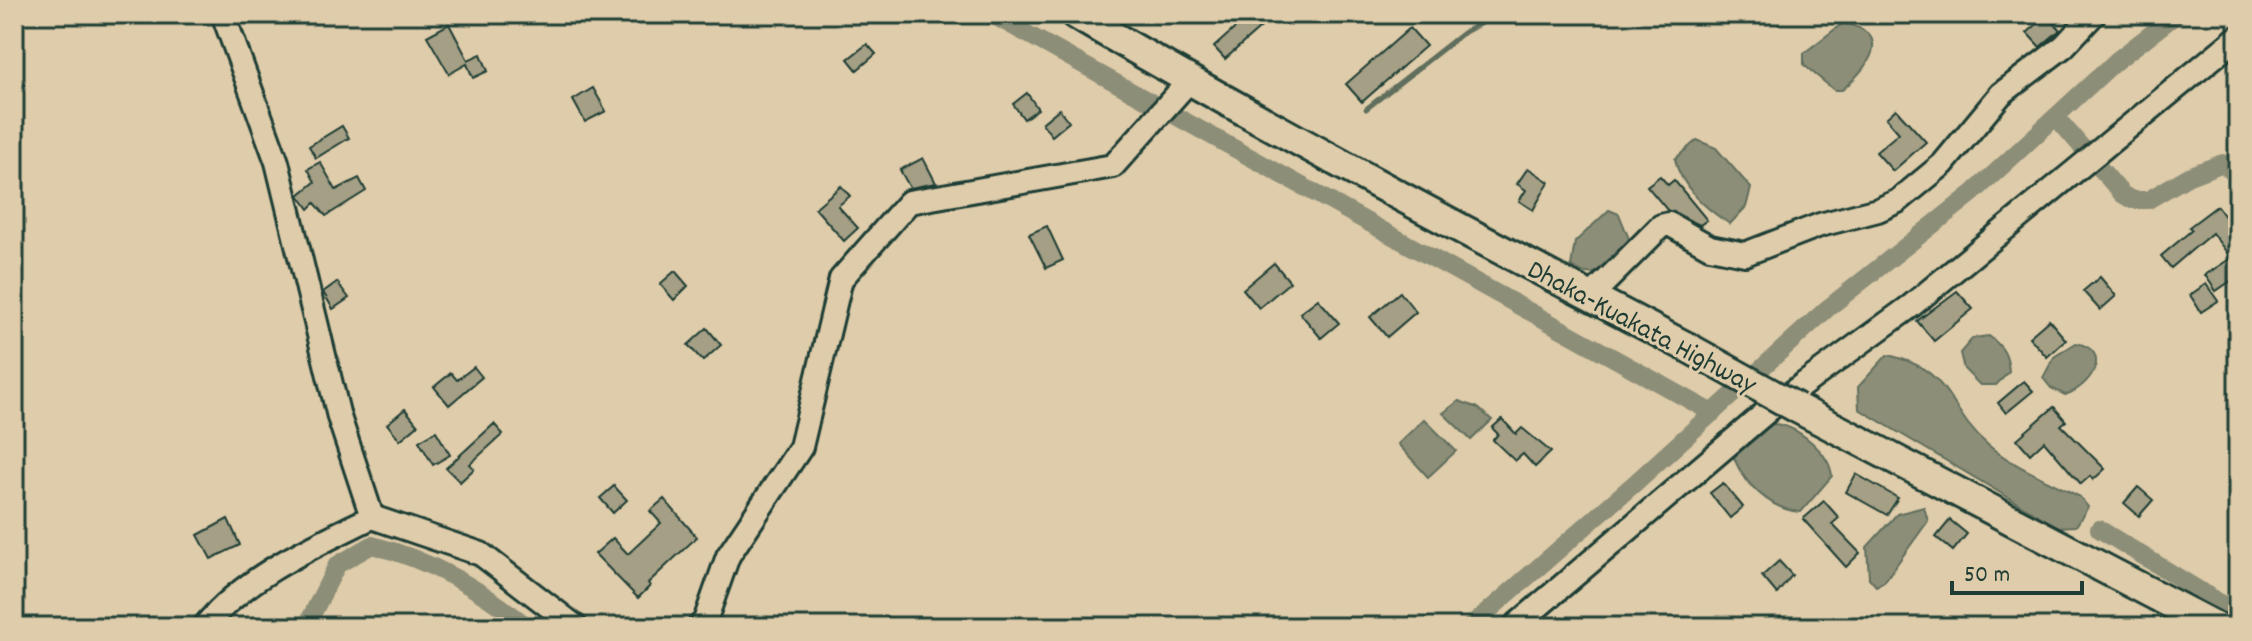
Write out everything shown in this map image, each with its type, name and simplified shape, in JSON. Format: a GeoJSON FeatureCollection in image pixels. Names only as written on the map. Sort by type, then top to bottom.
{"type":"FeatureCollection","features":[{"type":"Feature","properties":{"kind":"main road","name":"Dhaka-Kuakata Highway"},"geometry":{"type":"LineString","coordinates":[[1075,14],[1189,81],[1590,297],[2216,627]]}},
{"type":"Feature","properties":{"kind":"street"},"geometry":{"type":"LineString","coordinates":[[223,14],[277,162],[339,417],[372,517]]}},
{"type":"Feature","properties":{"kind":"street"},"geometry":{"type":"LineString","coordinates":[[1590,297],[1661,226],[1669,224],[1710,247],[1745,254],[1820,225],[1878,210],[1898,201],[1943,164],[2001,94],[2064,46],[2094,14]]}},
{"type":"Feature","properties":{"kind":"street"},"geometry":{"type":"LineString","coordinates":[[1514,627],[1771,408],[1911,306],[2238,37]]}},
{"type":"Feature","properties":{"kind":"street"},"geometry":{"type":"LineString","coordinates":[[699,627],[705,621],[728,556],[801,447],[841,279],[909,202],[1113,166],[1189,81]]}},
{"type":"Feature","properties":{"kind":"street"},"geometry":{"type":"LineString","coordinates":[[204,627],[225,601],[276,567],[372,517],[481,554],[576,627]]}},
{"type":"Feature","properties":{"kind":"shaded area"},"geometry":{"type":"Polygon","coordinates":[[[1843,23],[1869,35],[1873,43],[1872,52],[1868,62],[1842,90],[1834,90],[1804,65],[1804,53],[1843,23]]]}},
{"type":"Feature","properties":{"kind":"shaded area"},"geometry":{"type":"Polygon","coordinates":[[[1697,140],[1716,148],[1751,188],[1746,207],[1730,224],[1696,196],[1678,169],[1675,159],[1697,140]]]}},
{"type":"Feature","properties":{"kind":"shaded area"},"geometry":{"type":"Polygon","coordinates":[[[1609,210],[1619,214],[1629,239],[1605,269],[1581,272],[1571,266],[1575,242],[1609,210]]]}},
{"type":"Feature","properties":{"kind":"shaded area"},"geometry":{"type":"Polygon","coordinates":[[[1989,336],[2004,351],[2009,372],[1996,385],[1980,385],[1964,369],[1960,353],[1973,338],[1989,336]]]}},
{"type":"Feature","properties":{"kind":"shaded area"},"geometry":{"type":"Polygon","coordinates":[[[2076,343],[2088,347],[2096,361],[2089,378],[2065,395],[2051,388],[2043,378],[2054,357],[2076,343]]]}},
{"type":"Feature","properties":{"kind":"shaded area"},"geometry":{"type":"Polygon","coordinates":[[[1887,355],[1909,361],[1937,380],[1974,431],[1998,453],[2080,497],[2088,507],[2076,526],[2058,527],[1859,409],[1858,387],[1887,355]]]}},
{"type":"Feature","properties":{"kind":"shaded area"},"geometry":{"type":"Polygon","coordinates":[[[1459,401],[1478,408],[1492,420],[1471,440],[1443,413],[1459,401]]]}},
{"type":"Feature","properties":{"kind":"shaded area"},"geometry":{"type":"Polygon","coordinates":[[[1424,419],[1456,451],[1428,477],[1398,444],[1424,419]]]}},
{"type":"Feature","properties":{"kind":"shaded area"},"geometry":{"type":"Polygon","coordinates":[[[1774,424],[1802,435],[1819,450],[1830,467],[1832,476],[1801,512],[1779,506],[1759,493],[1743,475],[1733,454],[1766,426],[1774,424]]]}},
{"type":"Feature","properties":{"kind":"shaded area"},"geometry":{"type":"Polygon","coordinates":[[[1924,507],[1928,521],[1884,582],[1876,586],[1869,578],[1867,547],[1897,514],[1924,507]]]}},
{"type":"Feature","properties":{"kind":"building"},"geometry":{"type":"Polygon","coordinates":[[[1251,14],[1276,14],[1225,59],[1214,47],[1251,14]]]}},
{"type":"Feature","properties":{"kind":"building"},"geometry":{"type":"Polygon","coordinates":[[[2047,15],[2060,30],[2040,47],[2027,33],[2047,15]]]}},
{"type":"Feature","properties":{"kind":"building"},"geometry":{"type":"Polygon","coordinates":[[[449,24],[468,60],[481,54],[488,71],[473,78],[467,64],[449,74],[427,36],[449,24]]]}},
{"type":"Feature","properties":{"kind":"building"},"geometry":{"type":"Polygon","coordinates":[[[1410,28],[1426,46],[1362,102],[1346,84],[1410,28]]]}},
{"type":"Feature","properties":{"kind":"building"},"geometry":{"type":"Polygon","coordinates":[[[867,44],[876,54],[857,70],[848,59],[867,44]]]}},
{"type":"Feature","properties":{"kind":"building"},"geometry":{"type":"Polygon","coordinates":[[[593,88],[606,111],[585,122],[573,100],[593,88]]]}},
{"type":"Feature","properties":{"kind":"building"},"geometry":{"type":"Polygon","coordinates":[[[1027,93],[1038,109],[1024,119],[1013,104],[1027,93]]]}},
{"type":"Feature","properties":{"kind":"building"},"geometry":{"type":"Polygon","coordinates":[[[1059,109],[1069,122],[1052,136],[1042,123],[1059,109]]]}},
{"type":"Feature","properties":{"kind":"building"},"geometry":{"type":"Polygon","coordinates":[[[1896,109],[1926,142],[1893,171],[1876,152],[1899,133],[1886,118],[1896,109]]]}},
{"type":"Feature","properties":{"kind":"building"},"geometry":{"type":"Polygon","coordinates":[[[342,126],[349,138],[316,158],[309,146],[342,126]]]}},
{"type":"Feature","properties":{"kind":"building"},"geometry":{"type":"Polygon","coordinates":[[[923,158],[936,183],[910,188],[900,170],[923,158]]]}},
{"type":"Feature","properties":{"kind":"building"},"geometry":{"type":"Polygon","coordinates":[[[320,162],[336,190],[359,178],[366,191],[326,216],[315,203],[309,209],[299,195],[315,182],[308,169],[320,162]]]}},
{"type":"Feature","properties":{"kind":"building"},"geometry":{"type":"Polygon","coordinates":[[[1528,168],[1549,182],[1533,210],[1519,201],[1526,190],[1517,184],[1528,168]]]}},
{"type":"Feature","properties":{"kind":"building"},"geometry":{"type":"Polygon","coordinates":[[[1660,176],[1668,185],[1674,180],[1707,220],[1700,225],[1667,210],[1647,186],[1660,176]]]}},
{"type":"Feature","properties":{"kind":"building"},"geometry":{"type":"Polygon","coordinates":[[[841,186],[850,196],[838,206],[858,228],[844,241],[815,208],[841,186]]]}},
{"type":"Feature","properties":{"kind":"building"},"geometry":{"type":"Polygon","coordinates":[[[2217,206],[2238,234],[2238,276],[2216,291],[2205,275],[2231,258],[2212,233],[2171,268],[2161,256],[2192,230],[2189,227],[2217,206]]]}},
{"type":"Feature","properties":{"kind":"building"},"geometry":{"type":"Polygon","coordinates":[[[1047,226],[1063,260],[1046,268],[1029,234],[1047,226]]]}},
{"type":"Feature","properties":{"kind":"building"},"geometry":{"type":"Polygon","coordinates":[[[1274,263],[1290,282],[1259,308],[1243,289],[1274,263]]]}},
{"type":"Feature","properties":{"kind":"building"},"geometry":{"type":"Polygon","coordinates":[[[675,271],[688,286],[674,300],[660,284],[675,271]]]}},
{"type":"Feature","properties":{"kind":"building"},"geometry":{"type":"Polygon","coordinates":[[[2100,277],[2116,296],[2100,310],[2083,291],[2100,277]]]}},
{"type":"Feature","properties":{"kind":"building"},"geometry":{"type":"Polygon","coordinates":[[[337,282],[349,298],[333,309],[323,292],[337,282]]]}},
{"type":"Feature","properties":{"kind":"building"},"geometry":{"type":"Polygon","coordinates":[[[2206,284],[2218,301],[2201,312],[2190,295],[2206,284]]]}},
{"type":"Feature","properties":{"kind":"building"},"geometry":{"type":"Polygon","coordinates":[[[1957,291],[1973,309],[1934,341],[1917,321],[1957,291]]]}},
{"type":"Feature","properties":{"kind":"building"},"geometry":{"type":"Polygon","coordinates":[[[1400,292],[1416,312],[1387,337],[1370,317],[1400,292]]]}},
{"type":"Feature","properties":{"kind":"building"},"geometry":{"type":"Polygon","coordinates":[[[1318,299],[1339,323],[1321,338],[1300,313],[1318,299]]]}},
{"type":"Feature","properties":{"kind":"building"},"geometry":{"type":"Polygon","coordinates":[[[2049,320],[2066,340],[2047,357],[2029,337],[2049,320]]]}},
{"type":"Feature","properties":{"kind":"building"},"geometry":{"type":"Polygon","coordinates":[[[707,328],[721,345],[703,361],[688,345],[707,328]]]}},
{"type":"Feature","properties":{"kind":"building"},"geometry":{"type":"Polygon","coordinates":[[[474,367],[482,377],[449,405],[434,387],[451,373],[457,380],[474,367]]]}},
{"type":"Feature","properties":{"kind":"building"},"geometry":{"type":"Polygon","coordinates":[[[2024,381],[2033,391],[2006,413],[1998,403],[2024,381]]]}},
{"type":"Feature","properties":{"kind":"building"},"geometry":{"type":"Polygon","coordinates":[[[2054,407],[2066,421],[2061,425],[2105,469],[2093,480],[2090,476],[2081,484],[2044,441],[2030,454],[2017,439],[2054,407]]]}},
{"type":"Feature","properties":{"kind":"building"},"geometry":{"type":"Polygon","coordinates":[[[405,409],[418,425],[400,440],[387,424],[405,409]]]}},
{"type":"Feature","properties":{"kind":"building"},"geometry":{"type":"Polygon","coordinates":[[[1502,419],[1516,434],[1522,428],[1551,452],[1535,467],[1523,454],[1515,461],[1493,440],[1498,434],[1492,428],[1502,419]]]}},
{"type":"Feature","properties":{"kind":"building"},"geometry":{"type":"Polygon","coordinates":[[[494,424],[503,434],[470,464],[474,469],[460,482],[446,468],[494,424]]]}},
{"type":"Feature","properties":{"kind":"building"},"geometry":{"type":"Polygon","coordinates":[[[436,431],[450,455],[433,465],[419,441],[436,431]]]}},
{"type":"Feature","properties":{"kind":"building"},"geometry":{"type":"Polygon","coordinates":[[[1856,474],[1898,498],[1887,515],[1846,492],[1856,474]]]}},
{"type":"Feature","properties":{"kind":"building"},"geometry":{"type":"Polygon","coordinates":[[[1723,483],[1743,507],[1730,518],[1710,493],[1723,483]]]}},
{"type":"Feature","properties":{"kind":"building"},"geometry":{"type":"Polygon","coordinates":[[[614,486],[627,500],[613,513],[600,498],[614,486]]]}},
{"type":"Feature","properties":{"kind":"building"},"geometry":{"type":"Polygon","coordinates":[[[2138,487],[2153,500],[2139,516],[2124,503],[2138,487]]]}},
{"type":"Feature","properties":{"kind":"building"},"geometry":{"type":"Polygon","coordinates":[[[664,499],[697,537],[648,583],[650,586],[638,598],[595,554],[613,538],[628,554],[661,523],[650,511],[664,499]]]}},
{"type":"Feature","properties":{"kind":"building"},"geometry":{"type":"Polygon","coordinates":[[[1824,501],[1839,518],[1832,524],[1860,553],[1846,567],[1803,519],[1824,501]]]}},
{"type":"Feature","properties":{"kind":"building"},"geometry":{"type":"Polygon","coordinates":[[[228,519],[240,545],[211,559],[198,535],[228,519]]]}},
{"type":"Feature","properties":{"kind":"building"},"geometry":{"type":"Polygon","coordinates":[[[1950,520],[1967,534],[1953,551],[1936,537],[1950,520]]]}},
{"type":"Feature","properties":{"kind":"building"},"geometry":{"type":"Polygon","coordinates":[[[1779,561],[1792,575],[1777,594],[1762,576],[1779,561]]]}},
{"type":"Feature","properties":{"kind":"waterway"},"geometry":{"type":"LineString","coordinates":[[991,14],[1713,413]]}},
{"type":"Feature","properties":{"kind":"waterway"},"geometry":{"type":"LineString","coordinates":[[1366,109],[1463,33],[1497,14]]}},
{"type":"Feature","properties":{"kind":"waterway"},"geometry":{"type":"LineString","coordinates":[[1470,627],[1828,308],[1973,193],[2116,61],[2177,14]]}},
{"type":"Feature","properties":{"kind":"waterway"},"geometry":{"type":"LineString","coordinates":[[2056,117],[2122,194],[2132,200],[2148,200],[2189,176],[2223,163],[2238,177]]}},
{"type":"Feature","properties":{"kind":"waterway"},"geometry":{"type":"LineString","coordinates":[[2099,529],[2238,614]]}},
{"type":"Feature","properties":{"kind":"waterway"},"geometry":{"type":"LineString","coordinates":[[306,627],[337,565],[372,545],[415,559],[454,577],[528,627]]}}]}
